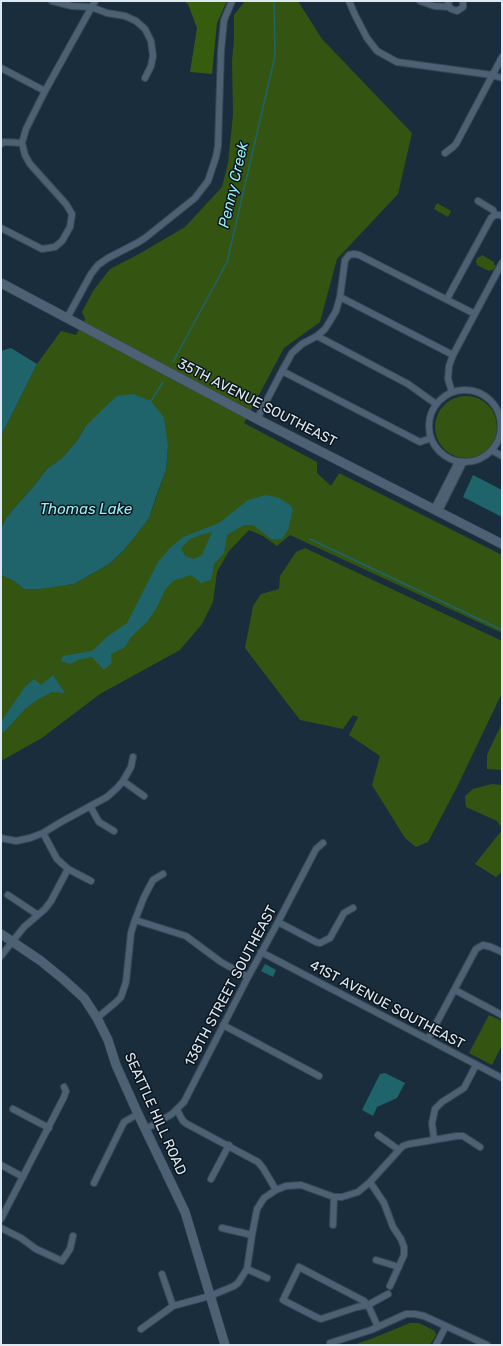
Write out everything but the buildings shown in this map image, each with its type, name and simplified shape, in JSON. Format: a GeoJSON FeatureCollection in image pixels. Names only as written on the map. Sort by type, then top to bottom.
{"type":"FeatureCollection","features":[{"type":"Feature","properties":{"kind":"street"},"geometry":{"type":"LineString","coordinates":[[52,1],[72,6],[91,7],[107,13],[125,16],[136,21],[145,29],[151,41],[153,56],[151,66],[145,78]]}},
{"type":"Feature","properties":{"kind":"street"},"geometry":{"type":"LineString","coordinates":[[1,228],[42,249],[55,247],[62,241],[70,227],[72,214],[66,204],[30,164],[25,155],[22,143],[26,129],[45,91],[95,1]]}},
{"type":"Feature","properties":{"kind":"street"},"geometry":{"type":"LineString","coordinates":[[67,318],[91,274],[98,265],[145,238],[194,198],[208,181],[218,146],[221,51],[224,20],[232,1]]}},
{"type":"Feature","properties":{"kind":"street"},"geometry":{"type":"LineString","coordinates":[[349,1],[370,43],[377,51],[397,62],[492,75],[502,78]]}},
{"type":"Feature","properties":{"kind":"street"},"geometry":{"type":"LineString","coordinates":[[420,1],[434,6],[449,4],[452,10],[459,10],[463,7],[463,1]]}},
{"type":"Feature","properties":{"kind":"street"},"geometry":{"type":"LineString","coordinates":[[445,153],[456,144],[502,57]]}},
{"type":"Feature","properties":{"kind":"street"},"geometry":{"type":"LineString","coordinates":[[1,68],[45,91]]}},
{"type":"Feature","properties":{"kind":"street"},"geometry":{"type":"LineString","coordinates":[[1,144],[4,142],[22,143]]}},
{"type":"Feature","properties":{"kind":"street"},"geometry":{"type":"LineString","coordinates":[[478,201],[493,210],[499,216]]}},
{"type":"Feature","properties":{"kind":"street"},"geometry":{"type":"LineString","coordinates":[[448,299],[491,218],[499,216]]}},
{"type":"Feature","properties":{"kind":"street"},"geometry":{"type":"LineString","coordinates":[[257,419],[292,354],[302,344],[325,330],[336,311],[340,297],[345,260],[349,255],[359,255],[475,314]]}},
{"type":"Feature","properties":{"kind":"street"},"geometry":{"type":"LineString","coordinates":[[452,392],[448,379],[449,366],[502,263]]}},
{"type":"Feature","properties":{"kind":"street","name":"35TH AVENUE SOUTHEAST"},"geometry":{"type":"LineString","coordinates":[[1,283],[257,419],[502,544]]}},
{"type":"Feature","properties":{"kind":"street"},"geometry":{"type":"LineString","coordinates":[[340,297],[454,355]]}},
{"type":"Feature","properties":{"kind":"street"},"geometry":{"type":"LineString","coordinates":[[317,336],[408,384],[436,404]]}},
{"type":"Feature","properties":{"kind":"street"},"geometry":{"type":"LineString","coordinates":[[282,371],[420,442],[431,438]]}},
{"type":"Feature","properties":{"kind":"street"},"geometry":{"type":"LineString","coordinates":[[472,390],[482,394],[494,404],[501,418],[502,429],[499,441],[493,451],[479,460],[460,463],[446,458],[439,452],[431,438],[429,424],[430,417],[436,404],[443,397],[452,392],[472,390]]}},
{"type":"Feature","properties":{"kind":"street"},"geometry":{"type":"LineString","coordinates":[[493,451],[502,456]]}},
{"type":"Feature","properties":{"kind":"street"},"geometry":{"type":"LineString","coordinates":[[436,510],[460,463]]}},
{"type":"Feature","properties":{"kind":"street"},"geometry":{"type":"LineString","coordinates":[[1,838],[16,841],[43,833],[107,797],[123,782],[131,767],[133,757]]}},
{"type":"Feature","properties":{"kind":"street"},"geometry":{"type":"LineString","coordinates":[[123,782],[144,796]]}},
{"type":"Feature","properties":{"kind":"street"},"geometry":{"type":"LineString","coordinates":[[90,806],[99,822],[114,831]]}},
{"type":"Feature","properties":{"kind":"street"},"geometry":{"type":"LineString","coordinates":[[43,833],[57,859],[68,869],[91,881]]}},
{"type":"Feature","properties":{"kind":"street","name":"138TH STREET SOUTHEAST"},"geometry":{"type":"LineString","coordinates":[[146,1129],[177,1110],[184,1102],[223,1024],[316,849],[323,843]]}},
{"type":"Feature","properties":{"kind":"street"},"geometry":{"type":"LineString","coordinates":[[1,956],[24,927],[46,909],[68,869]]}},
{"type":"Feature","properties":{"kind":"street"},"geometry":{"type":"LineString","coordinates":[[97,1018],[121,996],[126,982],[131,933],[135,920],[144,897],[153,880],[163,874]]}},
{"type":"Feature","properties":{"kind":"street"},"geometry":{"type":"LineString","coordinates":[[8,895],[38,914]]}},
{"type":"Feature","properties":{"kind":"street"},"geometry":{"type":"LineString","coordinates":[[278,922],[320,943],[330,938],[344,913],[353,908]]}},
{"type":"Feature","properties":{"kind":"street"},"geometry":{"type":"LineString","coordinates":[[135,920],[186,936],[221,962],[248,977]]}},
{"type":"Feature","properties":{"kind":"street","name":"SEATTLE HILL ROAD"},"geometry":{"type":"LineString","coordinates":[[1,934],[41,961],[63,979],[84,998],[97,1018],[108,1040],[116,1065],[138,1114],[185,1212],[225,1345]]}},
{"type":"Feature","properties":{"kind":"street"},"geometry":{"type":"LineString","coordinates":[[428,1039],[476,949],[479,946],[484,945],[502,952]]}},
{"type":"Feature","properties":{"kind":"street","name":"41ST AVENUE SOUTHEAST"},"geometry":{"type":"LineString","coordinates":[[261,952],[502,1078]]}},
{"type":"Feature","properties":{"kind":"street"},"geometry":{"type":"LineString","coordinates":[[455,990],[502,1015]]}},
{"type":"Feature","properties":{"kind":"street"},"geometry":{"type":"LineString","coordinates":[[223,1024],[319,1076]]}},
{"type":"Feature","properties":{"kind":"street"},"geometry":{"type":"LineString","coordinates":[[434,1139],[432,1123],[435,1109],[442,1102],[464,1088],[476,1065]]}},
{"type":"Feature","properties":{"kind":"street"},"geometry":{"type":"LineString","coordinates":[[1,1219],[64,1097],[66,1091],[64,1087]]}},
{"type":"Feature","properties":{"kind":"street"},"geometry":{"type":"LineString","coordinates":[[13,1109],[49,1128]]}},
{"type":"Feature","properties":{"kind":"street"},"geometry":{"type":"LineString","coordinates":[[177,1110],[183,1121],[187,1124],[258,1162],[276,1190]]}},
{"type":"Feature","properties":{"kind":"street"},"geometry":{"type":"LineString","coordinates":[[94,1183],[124,1122],[138,1114]]}},
{"type":"Feature","properties":{"kind":"street"},"geometry":{"type":"LineString","coordinates":[[378,1135],[399,1150]]}},
{"type":"Feature","properties":{"kind":"street"},"geometry":{"type":"LineString","coordinates":[[141,1329],[173,1306],[210,1296],[234,1286],[247,1269],[256,1214],[260,1203],[269,1194],[276,1190],[286,1186],[300,1185],[308,1186],[334,1197],[342,1197],[358,1192],[370,1182],[403,1146],[434,1139],[463,1136],[480,1147]]}},
{"type":"Feature","properties":{"kind":"street"},"geometry":{"type":"LineString","coordinates":[[211,1180],[229,1146]]}},
{"type":"Feature","properties":{"kind":"street"},"geometry":{"type":"LineString","coordinates":[[1,1165],[23,1177]]}},
{"type":"Feature","properties":{"kind":"street"},"geometry":{"type":"LineString","coordinates":[[370,1182],[384,1203],[393,1227],[401,1239],[404,1247],[404,1256],[390,1286]]}},
{"type":"Feature","properties":{"kind":"street"},"geometry":{"type":"LineString","coordinates":[[333,1225],[334,1197]]}},
{"type":"Feature","properties":{"kind":"street"},"geometry":{"type":"LineString","coordinates":[[1,1228],[21,1238],[36,1249],[62,1261],[70,1249],[73,1236]]}},
{"type":"Feature","properties":{"kind":"street"},"geometry":{"type":"LineString","coordinates":[[222,1228],[252,1235]]}},
{"type":"Feature","properties":{"kind":"street"},"geometry":{"type":"LineString","coordinates":[[376,1260],[399,1267]]}},
{"type":"Feature","properties":{"kind":"street"},"geometry":{"type":"LineString","coordinates":[[378,1327],[368,1305],[364,1301],[299,1267],[283,1300],[321,1319],[357,1307],[368,1305],[388,1294]]}},
{"type":"Feature","properties":{"kind":"street"},"geometry":{"type":"LineString","coordinates":[[247,1269],[267,1278]]}},
{"type":"Feature","properties":{"kind":"street"},"geometry":{"type":"LineString","coordinates":[[162,1274],[173,1306]]}},
{"type":"Feature","properties":{"kind":"street"},"geometry":{"type":"LineString","coordinates":[[330,1343],[338,1343],[406,1314],[415,1314],[424,1316],[487,1345]]}},
{"type":"Feature","properties":{"kind":"street"},"geometry":{"type":"LineString","coordinates":[[436,1345],[446,1326]]}},
{"type":"Feature","properties":{"kind":"green space"},"geometry":{"type":"Polygon","coordinates":[[[184,1],[227,1],[217,23],[212,74],[190,72],[197,28],[188,4],[184,1]]]}},
{"type":"Feature","properties":{"kind":"green space"},"geometry":{"type":"Polygon","coordinates":[[[245,1],[298,1],[322,39],[412,133],[398,194],[337,259],[320,322],[284,348],[244,423],[317,462],[317,473],[331,486],[339,473],[502,555],[502,633],[290,535],[277,546],[263,536],[249,530],[229,551],[217,572],[213,602],[202,624],[180,650],[100,694],[42,738],[1,761],[1,575],[14,581],[24,589],[58,586],[74,584],[109,564],[123,551],[149,518],[166,470],[168,446],[85,427],[77,441],[62,458],[47,469],[6,518],[1,528],[1,436],[37,364],[61,331],[76,335],[85,319],[82,312],[93,291],[110,269],[185,227],[222,187],[228,163],[233,115],[232,61],[234,15],[245,1]]]}},
{"type":"Feature","properties":{"kind":"green space"},"geometry":{"type":"Polygon","coordinates":[[[437,203],[451,211],[448,217],[434,209],[437,203]]]}},
{"type":"Feature","properties":{"kind":"green space"},"geometry":{"type":"Polygon","coordinates":[[[482,255],[494,262],[496,266],[493,270],[489,271],[477,265],[476,261],[478,257],[482,255]]]}},
{"type":"Feature","properties":{"kind":"green space"},"geometry":{"type":"Polygon","coordinates":[[[460,396],[472,396],[488,405],[495,415],[497,427],[495,439],[488,449],[472,458],[460,458],[449,453],[440,444],[435,433],[435,421],[440,410],[449,401],[460,396]]]}},
{"type":"Feature","properties":{"kind":"green space"},"geometry":{"type":"Polygon","coordinates":[[[305,548],[502,641],[502,693],[457,787],[428,842],[416,847],[405,838],[372,785],[380,756],[349,735],[358,717],[353,715],[343,729],[300,720],[245,648],[253,606],[261,594],[279,589],[280,576],[296,552],[305,548]]]}},
{"type":"Feature","properties":{"kind":"green space"},"geometry":{"type":"Polygon","coordinates":[[[502,723],[502,770],[487,769],[487,755],[502,723]]]}},
{"type":"Feature","properties":{"kind":"green space"},"geometry":{"type":"Polygon","coordinates":[[[492,784],[502,785],[502,828],[497,821],[466,807],[465,796],[473,789],[492,784]]]}},
{"type":"Feature","properties":{"kind":"green space"},"geometry":{"type":"Polygon","coordinates":[[[502,830],[502,872],[496,877],[475,864],[502,830]]]}},
{"type":"Feature","properties":{"kind":"green space"},"geometry":{"type":"Polygon","coordinates":[[[489,1015],[502,1021],[502,1045],[492,1065],[469,1053],[489,1015]]]}},
{"type":"Feature","properties":{"kind":"green space"},"geometry":{"type":"Polygon","coordinates":[[[410,1323],[419,1323],[435,1331],[436,1335],[430,1345],[353,1345],[371,1339],[410,1323]]]}},
{"type":"Feature","properties":{"kind":"water"},"geometry":{"type":"Polygon","coordinates":[[[11,348],[37,364],[1,436],[1,351],[11,348]]]}},
{"type":"Feature","properties":{"kind":"water","name":"Thomas Lake"},"geometry":{"type":"Polygon","coordinates":[[[133,394],[151,401],[164,418],[168,446],[166,470],[149,518],[123,551],[109,564],[74,584],[39,589],[24,589],[14,581],[1,575],[1,528],[6,518],[47,469],[62,458],[77,441],[85,427],[106,406],[117,396],[133,394]]]}},
{"type":"Feature","properties":{"kind":"water"},"geometry":{"type":"Polygon","coordinates":[[[473,475],[502,490],[502,517],[463,497],[473,475]]]}},
{"type":"Feature","properties":{"kind":"water"},"geometry":{"type":"Polygon","coordinates":[[[266,495],[279,498],[290,505],[293,510],[288,530],[282,539],[271,539],[253,525],[244,525],[227,535],[224,553],[214,564],[211,580],[201,583],[191,575],[173,581],[165,590],[157,607],[147,622],[131,637],[125,647],[111,654],[112,663],[104,670],[92,657],[78,660],[70,664],[61,661],[63,656],[92,651],[108,636],[127,623],[158,562],[170,548],[183,537],[219,523],[248,500],[266,495]],[[212,532],[190,539],[181,548],[185,556],[194,559],[202,555],[212,532]]]}},
{"type":"Feature","properties":{"kind":"water"},"geometry":{"type":"Polygon","coordinates":[[[53,675],[65,693],[52,692],[37,700],[25,709],[5,731],[1,733],[1,722],[24,688],[34,679],[41,685],[53,675]]]}},
{"type":"Feature","properties":{"kind":"water"},"geometry":{"type":"Polygon","coordinates":[[[265,964],[276,970],[273,977],[261,971],[265,964]]]}},
{"type":"Feature","properties":{"kind":"water"},"geometry":{"type":"Polygon","coordinates":[[[385,1073],[405,1083],[397,1098],[377,1107],[373,1116],[362,1110],[380,1074],[385,1073]]]}},
{"type":"Feature","properties":{"kind":"waterway","name":"Penny Creek"},"geometry":{"type":"LineString","coordinates":[[173,362],[227,262],[275,56],[274,1]]}},
{"type":"Feature","properties":{"kind":"waterway","name":"Penny Creek"},"geometry":{"type":"LineString","coordinates":[[151,401],[163,382]]}},
{"type":"Feature","properties":{"kind":"waterway"},"geometry":{"type":"LineString","coordinates":[[310,539],[502,630]]}}]}
